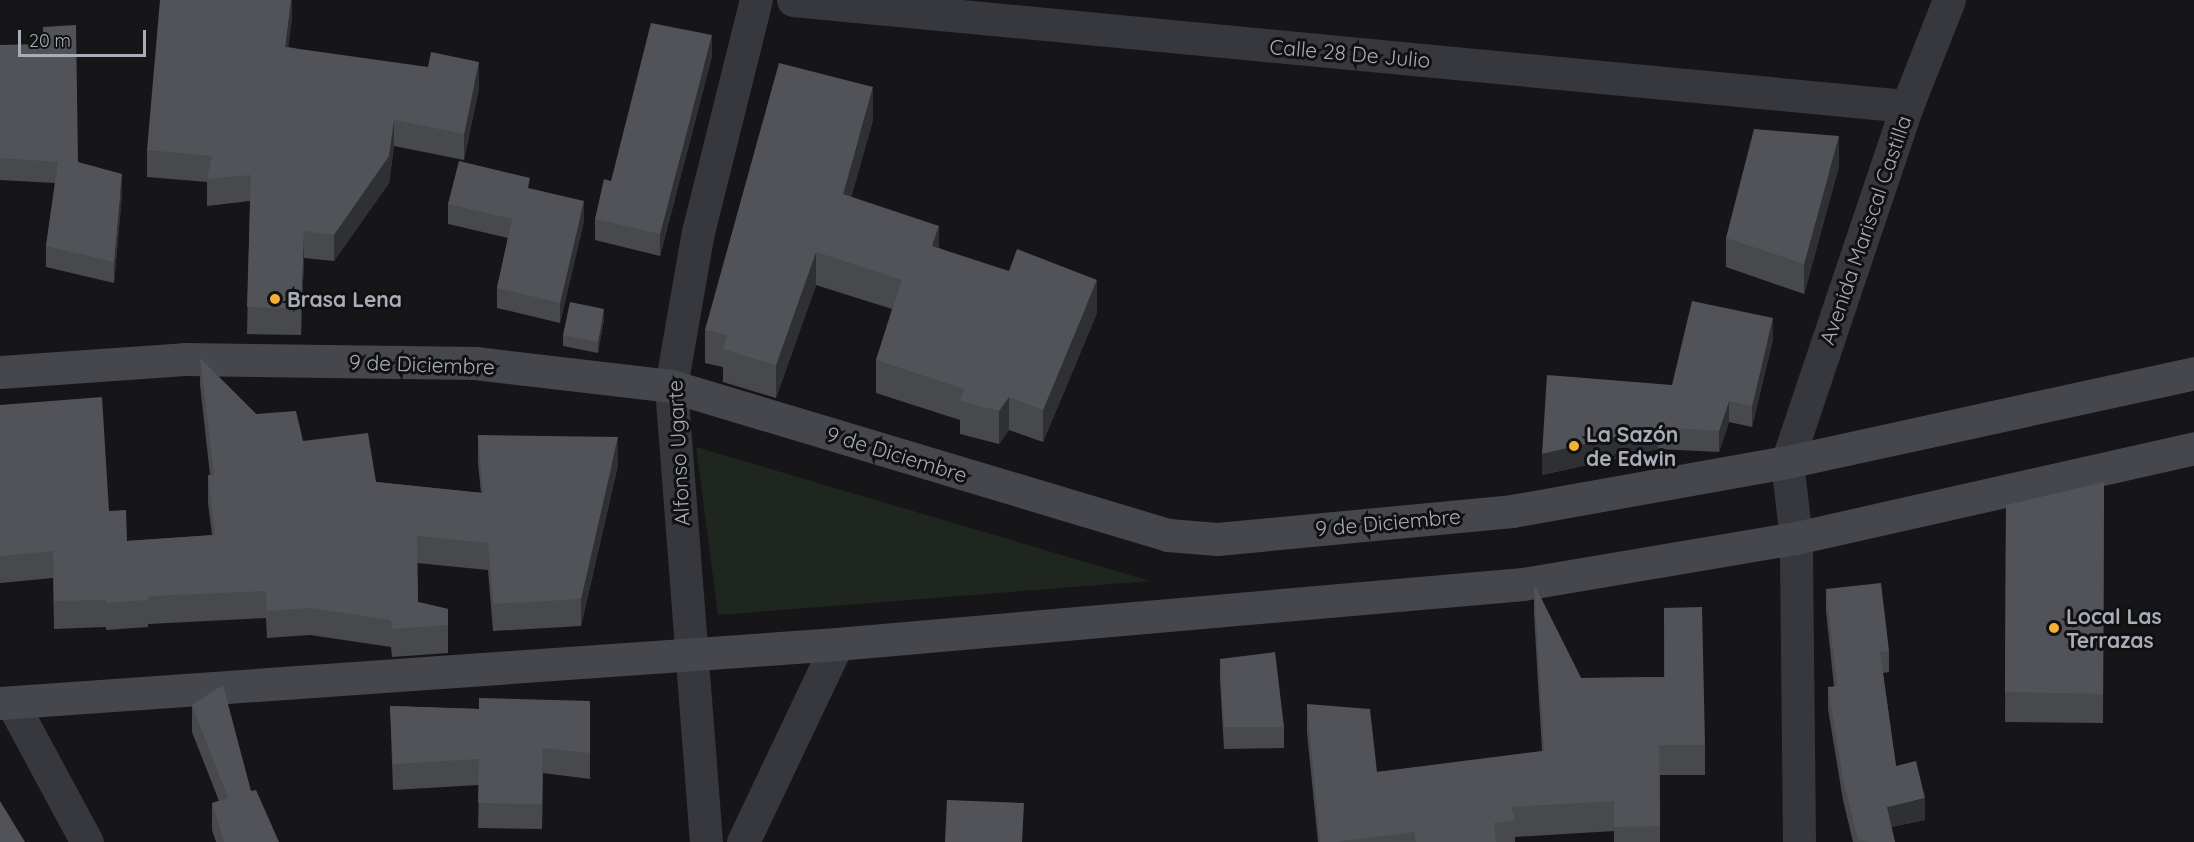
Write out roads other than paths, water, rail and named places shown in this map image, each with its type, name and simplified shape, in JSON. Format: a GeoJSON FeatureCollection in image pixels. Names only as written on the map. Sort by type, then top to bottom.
{"type":"FeatureCollection","features":[{"type":"Feature","properties":{"kind":"main road","name":"9 de Diciembre"},"geometry":{"type":"LineString","coordinates":[[0,372],[184,359],[475,363],[670,386],[1168,536],[1216,539],[1512,511],[1787,462],[2194,373]]}},
{"type":"Feature","properties":{"kind":"main road"},"geometry":{"type":"LineString","coordinates":[[6,703],[690,651],[837,644],[1523,584],[1796,538],[2194,448]]}},
{"type":"Feature","properties":{"kind":"street","name":"Alfonso Ugarte"},"geometry":{"type":"LineString","coordinates":[[706,842],[670,386],[698,232],[756,0]]}},
{"type":"Feature","properties":{"kind":"street","name":"Calle 28 De Julio"},"geometry":{"type":"LineString","coordinates":[[793,0],[1907,106]]}},
{"type":"Feature","properties":{"kind":"street","name":"Avenida Mariscal Castilla"},"geometry":{"type":"LineString","coordinates":[[1787,462],[1907,106],[1949,0]]}},
{"type":"Feature","properties":{"kind":"street"},"geometry":{"type":"LineString","coordinates":[[1787,462],[1796,538],[1799,842]]}},
{"type":"Feature","properties":{"kind":"street"},"geometry":{"type":"LineString","coordinates":[[743,842],[837,644]]}},
{"type":"Feature","properties":{"kind":"street"},"geometry":{"type":"LineString","coordinates":[[6,703],[87,842]]}},
{"type":"Feature","properties":{"kind":"place","name":"Brasa Lena"},"geometry":{"type":"Point","coordinates":[275,299]}},
{"type":"Feature","properties":{"kind":"place","name":"La Sazón de Edwin"},"geometry":{"type":"Point","coordinates":[1574,446]}},
{"type":"Feature","properties":{"kind":"place","name":"Local Las Terrazas"},"geometry":{"type":"Point","coordinates":[2054,628]}}]}
